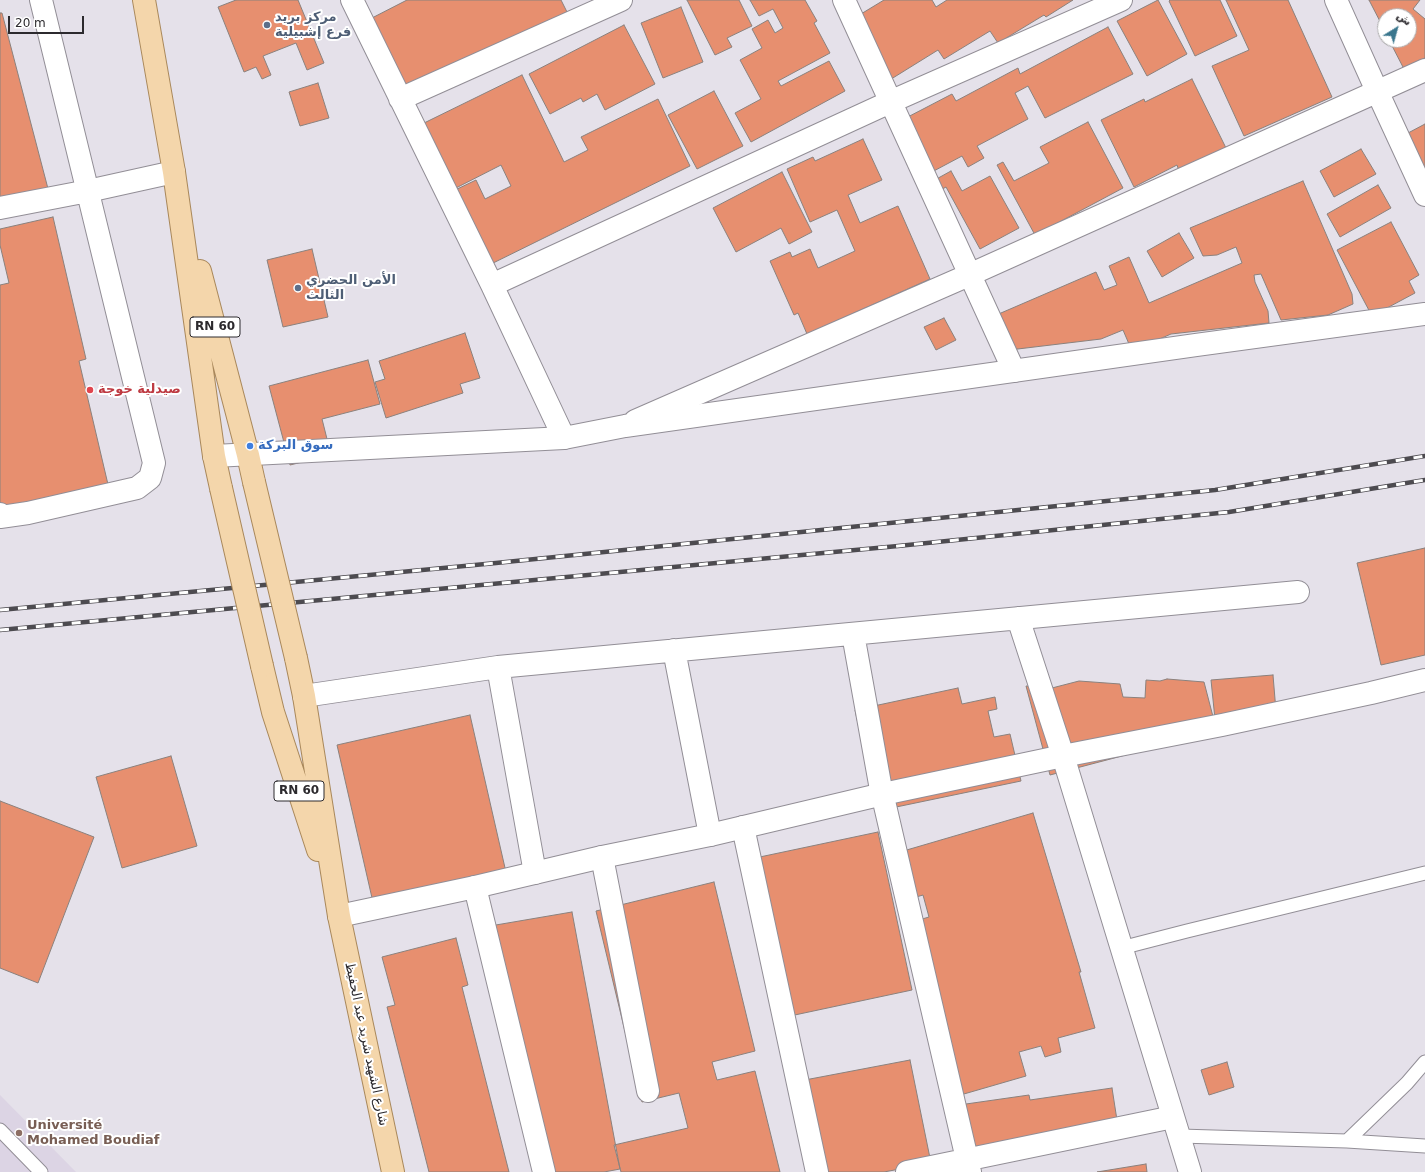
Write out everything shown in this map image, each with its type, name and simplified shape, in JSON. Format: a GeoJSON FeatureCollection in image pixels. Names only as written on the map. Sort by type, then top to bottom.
{"type":"FeatureCollection","features":[{"type":"Feature","properties":{"kind":"main road","name":"RN 60"},"geometry":{"type":"LineString","coordinates":[[145,0],[174,172],[214,456]]}},
{"type":"Feature","properties":{"kind":"main road","name":"RN 60"},"geometry":{"type":"LineString","coordinates":[[174,172],[248,455]]}},
{"type":"Feature","properties":{"kind":"main road","name":"شارع الشهيد شريد عبد الحفيظ"},"geometry":{"type":"LineString","coordinates":[[248,455],[304,696],[339,916],[393,1172]]}},
{"type":"Feature","properties":{"kind":"main road","name":"شارع الشهيد شريد عبد الحفيظ"},"geometry":{"type":"LineString","coordinates":[[214,456],[273,712],[339,916]]}},
{"type":"Feature","properties":{"kind":"street"},"geometry":{"type":"LineString","coordinates":[[0,516],[28,513],[137,488],[150,478],[154,463],[42,0]]}},
{"type":"Feature","properties":{"kind":"street"},"geometry":{"type":"LineString","coordinates":[[352,0],[492,285],[564,438]]}},
{"type":"Feature","properties":{"kind":"street"},"geometry":{"type":"LineString","coordinates":[[400,99],[621,0]]}},
{"type":"Feature","properties":{"kind":"street"},"geometry":{"type":"LineString","coordinates":[[844,0],[1014,371]]}},
{"type":"Feature","properties":{"kind":"street"},"geometry":{"type":"LineString","coordinates":[[492,285],[890,102],[1121,0]]}},
{"type":"Feature","properties":{"kind":"street"},"geometry":{"type":"LineString","coordinates":[[1336,0],[1425,195]]}},
{"type":"Feature","properties":{"kind":"street"},"geometry":{"type":"LineString","coordinates":[[625,426],[969,275],[1425,70]]}},
{"type":"Feature","properties":{"kind":"street"},"geometry":{"type":"LineString","coordinates":[[0,208],[174,172]]}},
{"type":"Feature","properties":{"kind":"street"},"geometry":{"type":"LineString","coordinates":[[214,456],[564,438],[625,426],[1425,314]]}},
{"type":"Feature","properties":{"kind":"street"},"geometry":{"type":"LineString","coordinates":[[304,696],[498,667],[1298,592]]}},
{"type":"Feature","properties":{"kind":"street"},"geometry":{"type":"LineString","coordinates":[[1018,618],[1063,756],[1190,1172]]}},
{"type":"Feature","properties":{"kind":"street"},"geometry":{"type":"LineString","coordinates":[[853,634],[883,794],[968,1166]]}},
{"type":"Feature","properties":{"kind":"street"},"geometry":{"type":"LineString","coordinates":[[674,650],[710,835]]}},
{"type":"Feature","properties":{"kind":"street"},"geometry":{"type":"LineString","coordinates":[[498,667],[535,873]]}},
{"type":"Feature","properties":{"kind":"street"},"geometry":{"type":"LineString","coordinates":[[339,916],[476,887],[602,857],[710,835],[883,794],[1063,756],[1222,725],[1425,680]]}},
{"type":"Feature","properties":{"kind":"street"},"geometry":{"type":"LineString","coordinates":[[743,827],[817,1172]]}},
{"type":"Feature","properties":{"kind":"street"},"geometry":{"type":"LineString","coordinates":[[602,857],[648,1092]]}},
{"type":"Feature","properties":{"kind":"street"},"geometry":{"type":"LineString","coordinates":[[476,887],[544,1172]]}},
{"type":"Feature","properties":{"kind":"street"},"geometry":{"type":"LineString","coordinates":[[907,1172],[968,1166],[1176,1127]]}},
{"type":"Feature","properties":{"kind":"lane"},"geometry":{"type":"LineString","coordinates":[[1121,948],[1425,873]]}},
{"type":"Feature","properties":{"kind":"lane"},"geometry":{"type":"LineString","coordinates":[[1347,1141],[1407,1083],[1425,1062]]}},
{"type":"Feature","properties":{"kind":"lane"},"geometry":{"type":"LineString","coordinates":[[1176,1127],[1425,1146]]}},
{"type":"Feature","properties":{"kind":"lane"},"geometry":{"type":"LineString","coordinates":[[0,1130],[41,1172]]}},
{"type":"Feature","properties":{"kind":"shaded area","name":"Université Mohamed Boudiaf"},"geometry":{"type":"Polygon","coordinates":[[[0,1095],[76,1172],[0,1172],[0,1095]]]}},
{"type":"Feature","properties":{"kind":"building","name":"مركز بريد فرع إشبيلية"},"geometry":{"type":"Polygon","coordinates":[[[236,0],[298,0],[324,63],[307,70],[296,43],[263,56],[271,75],[262,79],[256,67],[244,72],[218,7],[236,0]]]}},
{"type":"Feature","properties":{"kind":"building"},"geometry":{"type":"Polygon","coordinates":[[[407,0],[561,0],[567,12],[407,92],[370,19],[407,0]]]}},
{"type":"Feature","properties":{"kind":"building"},"geometry":{"type":"Polygon","coordinates":[[[687,0],[739,0],[752,26],[727,38],[732,47],[715,55],[687,0]]]}},
{"type":"Feature","properties":{"kind":"building"},"geometry":{"type":"Polygon","coordinates":[[[750,0],[805,0],[817,21],[814,23],[830,53],[778,81],[781,86],[829,61],[845,91],[751,142],[735,113],[761,99],[740,60],[762,48],[752,29],[768,20],[775,33],[783,28],[773,9],[759,16],[750,0]]]}},
{"type":"Feature","properties":{"kind":"building"},"geometry":{"type":"Polygon","coordinates":[[[884,0],[932,0],[936,7],[947,0],[1073,0],[1046,17],[1044,15],[998,43],[990,31],[944,59],[938,50],[888,81],[856,17],[884,0]]]}},
{"type":"Feature","properties":{"kind":"building"},"geometry":{"type":"Polygon","coordinates":[[[1158,0],[1187,54],[1147,76],[1117,21],[1158,0]]]}},
{"type":"Feature","properties":{"kind":"building"},"geometry":{"type":"Polygon","coordinates":[[[1220,0],[1237,36],[1195,56],[1169,1],[1220,0]]]}},
{"type":"Feature","properties":{"kind":"building"},"geometry":{"type":"Polygon","coordinates":[[[1226,0],[1288,0],[1332,97],[1244,136],[1212,66],[1249,50],[1226,0]]]}},
{"type":"Feature","properties":{"kind":"building"},"geometry":{"type":"Polygon","coordinates":[[[1369,0],[1420,0],[1414,8],[1377,8],[1377,16],[1369,0]]]}},
{"type":"Feature","properties":{"kind":"building"},"geometry":{"type":"Polygon","coordinates":[[[681,7],[703,62],[663,78],[641,23],[681,7]]]}},
{"type":"Feature","properties":{"kind":"building"},"geometry":{"type":"Polygon","coordinates":[[[1417,12],[1425,19],[1425,58],[1404,69],[1393,48],[1417,48],[1417,12]]]}},
{"type":"Feature","properties":{"kind":"building"},"geometry":{"type":"Polygon","coordinates":[[[0,13],[2,13],[52,204],[0,218],[0,13]]]}},
{"type":"Feature","properties":{"kind":"building"},"geometry":{"type":"Polygon","coordinates":[[[624,25],[655,84],[605,110],[597,94],[583,102],[581,98],[550,114],[529,74],[624,25]]]}},
{"type":"Feature","properties":{"kind":"building"},"geometry":{"type":"Polygon","coordinates":[[[1108,27],[1133,74],[1045,118],[1028,86],[1015,93],[1028,119],[977,146],[984,158],[968,167],[962,156],[930,173],[902,120],[952,94],[956,101],[1018,68],[1020,74],[1108,27]]]}},
{"type":"Feature","properties":{"kind":"building"},"geometry":{"type":"Polygon","coordinates":[[[522,75],[564,162],[588,150],[581,137],[658,99],[690,166],[485,267],[449,193],[476,180],[485,199],[511,186],[501,165],[452,190],[420,125],[522,75]]]}},
{"type":"Feature","properties":{"kind":"building"},"geometry":{"type":"Polygon","coordinates":[[[1192,79],[1226,148],[1179,171],[1177,165],[1134,187],[1101,120],[1144,99],[1145,102],[1192,79]]]}},
{"type":"Feature","properties":{"kind":"building"},"geometry":{"type":"Polygon","coordinates":[[[318,83],[329,118],[300,126],[289,92],[318,83]]]}},
{"type":"Feature","properties":{"kind":"building"},"geometry":{"type":"Polygon","coordinates":[[[714,91],[743,146],[697,169],[668,115],[714,91]]]}},
{"type":"Feature","properties":{"kind":"building"},"geometry":{"type":"Polygon","coordinates":[[[1088,122],[1123,188],[1035,235],[997,165],[1003,162],[1014,181],[1049,163],[1040,147],[1088,122]]]}},
{"type":"Feature","properties":{"kind":"building"},"geometry":{"type":"Polygon","coordinates":[[[1425,124],[1425,200],[1393,141],[1425,124]]]}},
{"type":"Feature","properties":{"kind":"building"},"geometry":{"type":"Polygon","coordinates":[[[863,139],[882,180],[848,195],[860,223],[898,206],[930,279],[807,334],[798,313],[794,315],[770,261],[790,252],[792,257],[810,249],[818,268],[855,251],[837,210],[810,222],[787,169],[813,157],[815,161],[863,139]]]}},
{"type":"Feature","properties":{"kind":"building"},"geometry":{"type":"Polygon","coordinates":[[[1361,149],[1376,174],[1334,197],[1320,171],[1361,149]]]}},
{"type":"Feature","properties":{"kind":"building"},"geometry":{"type":"Polygon","coordinates":[[[951,171],[962,191],[990,176],[1019,228],[980,249],[946,187],[937,192],[931,182],[951,171]]]}},
{"type":"Feature","properties":{"kind":"building"},"geometry":{"type":"Polygon","coordinates":[[[782,172],[812,232],[789,244],[781,228],[736,252],[713,208],[782,172]]]}},
{"type":"Feature","properties":{"kind":"building"},"geometry":{"type":"Polygon","coordinates":[[[1303,181],[1352,294],[1353,304],[1328,315],[1281,320],[1261,274],[1254,275],[1255,282],[1268,311],[1269,323],[1171,334],[1132,351],[1123,330],[1101,339],[1001,351],[987,319],[1096,272],[1104,290],[1117,285],[1109,266],[1129,257],[1149,303],[1242,263],[1236,247],[1217,255],[1203,256],[1190,228],[1303,181]]]}},
{"type":"Feature","properties":{"kind":"building"},"geometry":{"type":"Polygon","coordinates":[[[1378,185],[1391,208],[1340,237],[1327,214],[1378,185]]]}},
{"type":"Feature","properties":{"kind":"building"},"geometry":{"type":"Polygon","coordinates":[[[53,217],[86,359],[79,361],[110,493],[0,518],[0,285],[9,283],[0,245],[0,229],[53,217]]]}},
{"type":"Feature","properties":{"kind":"building"},"geometry":{"type":"Polygon","coordinates":[[[1391,222],[1419,275],[1409,281],[1415,293],[1372,316],[1337,250],[1391,222]]]}},
{"type":"Feature","properties":{"kind":"building"},"geometry":{"type":"Polygon","coordinates":[[[1179,233],[1194,258],[1162,277],[1147,251],[1179,233]]]}},
{"type":"Feature","properties":{"kind":"building","name":"الأمن الحضري الثالث"},"geometry":{"type":"Polygon","coordinates":[[[312,249],[328,317],[283,327],[267,260],[312,249]]]}},
{"type":"Feature","properties":{"kind":"building"},"geometry":{"type":"Polygon","coordinates":[[[944,318],[956,340],[936,350],[924,327],[944,318]]]}},
{"type":"Feature","properties":{"kind":"building"},"geometry":{"type":"Polygon","coordinates":[[[465,333],[480,378],[460,384],[463,393],[386,418],[375,382],[385,379],[379,361],[465,333]]]}},
{"type":"Feature","properties":{"kind":"building"},"geometry":{"type":"Polygon","coordinates":[[[368,360],[380,404],[322,419],[331,455],[290,465],[269,386],[368,360]]]}},
{"type":"Feature","properties":{"kind":"building"},"geometry":{"type":"Polygon","coordinates":[[[1425,548],[1425,655],[1381,665],[1357,563],[1425,548]]]}},
{"type":"Feature","properties":{"kind":"building"},"geometry":{"type":"Polygon","coordinates":[[[1273,675],[1277,723],[1216,729],[1211,680],[1273,675]]]}},
{"type":"Feature","properties":{"kind":"building"},"geometry":{"type":"Polygon","coordinates":[[[1167,679],[1204,682],[1217,732],[1050,775],[1026,686],[1052,688],[1079,681],[1120,684],[1123,697],[1145,698],[1146,680],[1160,681],[1167,679]]]}},
{"type":"Feature","properties":{"kind":"building"},"geometry":{"type":"Polygon","coordinates":[[[958,688],[962,704],[995,697],[997,709],[988,711],[994,737],[1010,734],[1021,781],[877,811],[855,710],[958,688]]]}},
{"type":"Feature","properties":{"kind":"building"},"geometry":{"type":"Polygon","coordinates":[[[470,715],[508,881],[375,911],[337,745],[470,715]]]}},
{"type":"Feature","properties":{"kind":"building"},"geometry":{"type":"Polygon","coordinates":[[[171,756],[197,846],[122,868],[96,777],[171,756]]]}},
{"type":"Feature","properties":{"kind":"building"},"geometry":{"type":"Polygon","coordinates":[[[0,801],[94,837],[38,983],[0,968],[0,801]]]}},
{"type":"Feature","properties":{"kind":"building"},"geometry":{"type":"Polygon","coordinates":[[[1033,813],[1081,972],[1079,972],[1095,1028],[1058,1038],[1061,1052],[1045,1057],[1041,1046],[1019,1052],[1026,1076],[957,1096],[905,924],[929,917],[923,895],[906,900],[893,854],[1033,813]]]}},
{"type":"Feature","properties":{"kind":"building"},"geometry":{"type":"Polygon","coordinates":[[[878,832],[912,990],[790,1016],[755,858],[878,832]]]}},
{"type":"Feature","properties":{"kind":"building"},"geometry":{"type":"Polygon","coordinates":[[[714,882],[755,1051],[712,1062],[717,1080],[755,1071],[780,1172],[621,1172],[614,1145],[688,1128],[679,1093],[642,1102],[596,911],[714,882]]]}},
{"type":"Feature","properties":{"kind":"building"},"geometry":{"type":"Polygon","coordinates":[[[572,912],[620,1169],[604,1172],[535,1172],[490,926],[572,912]]]}},
{"type":"Feature","properties":{"kind":"building"},"geometry":{"type":"Polygon","coordinates":[[[456,938],[468,985],[462,987],[509,1172],[429,1172],[387,1007],[395,1005],[382,957],[456,938]]]}},
{"type":"Feature","properties":{"kind":"building"},"geometry":{"type":"Polygon","coordinates":[[[910,1060],[931,1163],[884,1172],[807,1172],[789,1083],[910,1060]]]}},
{"type":"Feature","properties":{"kind":"building"},"geometry":{"type":"Polygon","coordinates":[[[1227,1062],[1234,1087],[1209,1095],[1201,1070],[1227,1062]]]}},
{"type":"Feature","properties":{"kind":"building"},"geometry":{"type":"Polygon","coordinates":[[[1112,1088],[1119,1133],[959,1157],[952,1106],[1029,1095],[1030,1100],[1112,1088]]]}},
{"type":"Feature","properties":{"kind":"building"},"geometry":{"type":"Polygon","coordinates":[[[1146,1164],[1147,1172],[1097,1172],[1146,1164]]]}},
{"type":"Feature","properties":{"kind":"railway"},"geometry":{"type":"LineString","coordinates":[[0,610],[496,563],[1215,490],[1425,456]]}},
{"type":"Feature","properties":{"kind":"railway"},"geometry":{"type":"LineString","coordinates":[[0,630],[898,546],[1229,512],[1425,480]]}},
{"type":"Feature","properties":{"kind":"place","name":"مركز بريد فرع إشبيلية"},"geometry":{"type":"Point","coordinates":[267,25]}},
{"type":"Feature","properties":{"kind":"place","name":"الأمن الحضري الثالث"},"geometry":{"type":"Point","coordinates":[298,288]}},
{"type":"Feature","properties":{"kind":"place","name":"صيدلية خوجة"},"geometry":{"type":"Point","coordinates":[90,390]}},
{"type":"Feature","properties":{"kind":"place","name":"سوق البركة"},"geometry":{"type":"Point","coordinates":[250,446]}},
{"type":"Feature","properties":{"kind":"place","name":"Université Mohamed Boudiaf"},"geometry":{"type":"Point","coordinates":[19,1133]}}]}
